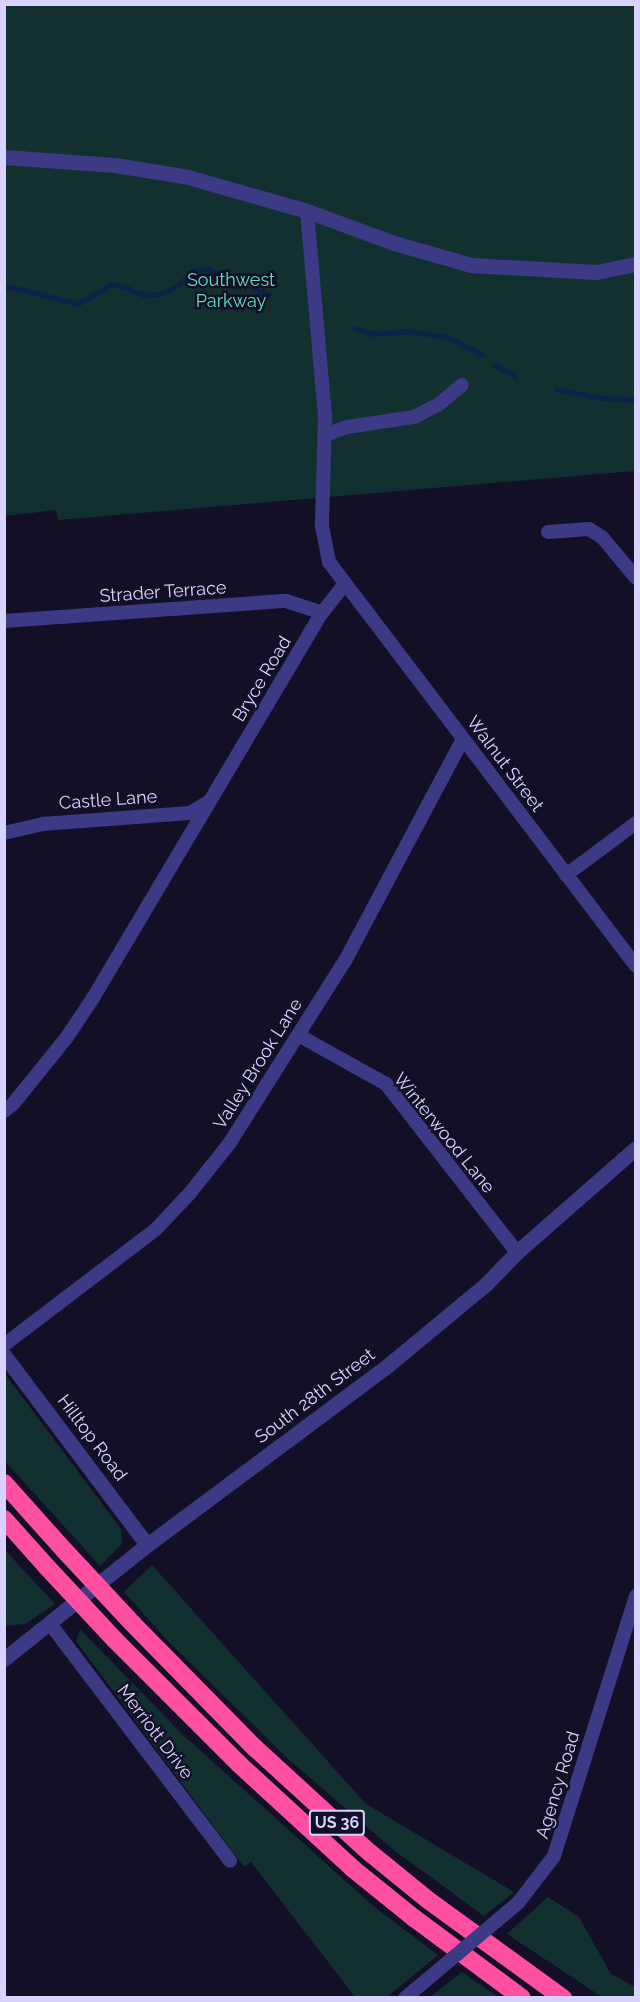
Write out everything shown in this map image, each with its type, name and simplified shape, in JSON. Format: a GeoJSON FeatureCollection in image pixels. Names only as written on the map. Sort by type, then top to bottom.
{"type":"FeatureCollection","features":[{"type":"Feature","properties":{"kind":"highway","name":"US 36"},"geometry":{"type":"LineString","coordinates":[[4,1483],[132,1623],[255,1748],[369,1851],[437,1907],[563,1998]]}},
{"type":"Feature","properties":{"kind":"highway","name":"US 36"},"geometry":{"type":"LineString","coordinates":[[4,1519],[114,1639],[239,1764],[352,1868],[414,1918],[522,1998]]}},
{"type":"Feature","properties":{"kind":"street"},"geometry":{"type":"LineString","coordinates":[[4,157],[115,165],[188,177],[307,212],[394,243],[471,265],[596,272],[636,264]]}},
{"type":"Feature","properties":{"kind":"street"},"geometry":{"type":"LineString","coordinates":[[307,212],[325,435],[324,546],[329,562],[345,584]]}},
{"type":"Feature","properties":{"kind":"street"},"geometry":{"type":"LineString","coordinates":[[325,435],[366,423],[414,417],[438,405],[462,385]]}},
{"type":"Feature","properties":{"kind":"street"},"geometry":{"type":"LineString","coordinates":[[548,532],[589,529],[602,537],[636,578]]}},
{"type":"Feature","properties":{"kind":"street","name":"Bryce Road"},"geometry":{"type":"LineString","coordinates":[[4,1111],[13,1104],[74,1028],[322,613],[345,584]]}},
{"type":"Feature","properties":{"kind":"street","name":"Walnut Street"},"geometry":{"type":"LineString","coordinates":[[345,584],[636,966]]}},
{"type":"Feature","properties":{"kind":"street","name":"Strader Terrace"},"geometry":{"type":"LineString","coordinates":[[4,621],[286,602],[322,613]]}},
{"type":"Feature","properties":{"kind":"street","name":"Valley Brook Lane"},"geometry":{"type":"LineString","coordinates":[[4,1345],[156,1229],[229,1144],[346,959],[463,739]]}},
{"type":"Feature","properties":{"kind":"street","name":"Castle Lane"},"geometry":{"type":"LineString","coordinates":[[4,833],[42,824],[190,813],[211,800]]}},
{"type":"Feature","properties":{"kind":"street"},"geometry":{"type":"LineString","coordinates":[[566,875],[636,823]]}},
{"type":"Feature","properties":{"kind":"street","name":"Winterwood Lane"},"geometry":{"type":"LineString","coordinates":[[298,1035],[386,1084],[516,1252]]}},
{"type":"Feature","properties":{"kind":"street","name":"South 28th Street"},"geometry":{"type":"LineString","coordinates":[[4,1659],[51,1624],[147,1545],[387,1366],[486,1284],[516,1252],[636,1148]]}},
{"type":"Feature","properties":{"kind":"street","name":"Hilltop Road"},"geometry":{"type":"LineString","coordinates":[[4,1355],[147,1545]]}},
{"type":"Feature","properties":{"kind":"street","name":"Agency Road"},"geometry":{"type":"LineString","coordinates":[[405,1998],[518,1903],[554,1856],[636,1596]]}},
{"type":"Feature","properties":{"kind":"street","name":"Merriott Drive"},"geometry":{"type":"LineString","coordinates":[[51,1624],[230,1861]]}},
{"type":"Feature","properties":{"kind":"green space","name":"Southwest Parkway"},"geometry":{"type":"Polygon","coordinates":[[[4,5],[635,5],[635,471],[58,520],[56,510],[5,516],[4,5]]]}},
{"type":"Feature","properties":{"kind":"green space"},"geometry":{"type":"Polygon","coordinates":[[[5,1374],[121,1529],[122,1544],[100,1566],[5,1461],[5,1374]]]}},
{"type":"Feature","properties":{"kind":"green space"},"geometry":{"type":"Polygon","coordinates":[[[4,1549],[55,1604],[25,1624],[5,1626],[4,1549]]]}},
{"type":"Feature","properties":{"kind":"green space"},"geometry":{"type":"Polygon","coordinates":[[[152,1565],[366,1804],[514,1892],[484,1916],[395,1851],[287,1758],[165,1638],[124,1592],[152,1565]]]}},
{"type":"Feature","properties":{"kind":"green space"},"geometry":{"type":"Polygon","coordinates":[[[80,1629],[183,1735],[372,1905],[438,1955],[387,1997],[355,1997],[251,1862],[244,1867],[76,1641],[80,1629]]]}},
{"type":"Feature","properties":{"kind":"green space"},"geometry":{"type":"Polygon","coordinates":[[[548,1897],[579,1917],[611,1974],[635,1987],[635,1997],[602,1997],[507,1934],[548,1897]]]}},
{"type":"Feature","properties":{"kind":"green space"},"geometry":{"type":"Polygon","coordinates":[[[462,1972],[498,1997],[430,1997],[462,1972]]]}},
{"type":"Feature","properties":{"kind":"waterway"},"geometry":{"type":"LineString","coordinates":[[4,288],[12,287],[78,304],[111,284],[144,295],[161,294],[179,285],[192,271],[208,269],[270,295]]}},
{"type":"Feature","properties":{"kind":"waterway"},"geometry":{"type":"LineString","coordinates":[[355,328],[373,334],[407,331],[448,337],[482,354]]}},
{"type":"Feature","properties":{"kind":"waterway"},"geometry":{"type":"LineString","coordinates":[[495,365],[515,376]]}},
{"type":"Feature","properties":{"kind":"waterway"},"geometry":{"type":"LineString","coordinates":[[556,389],[602,398],[636,400]]}}]}
